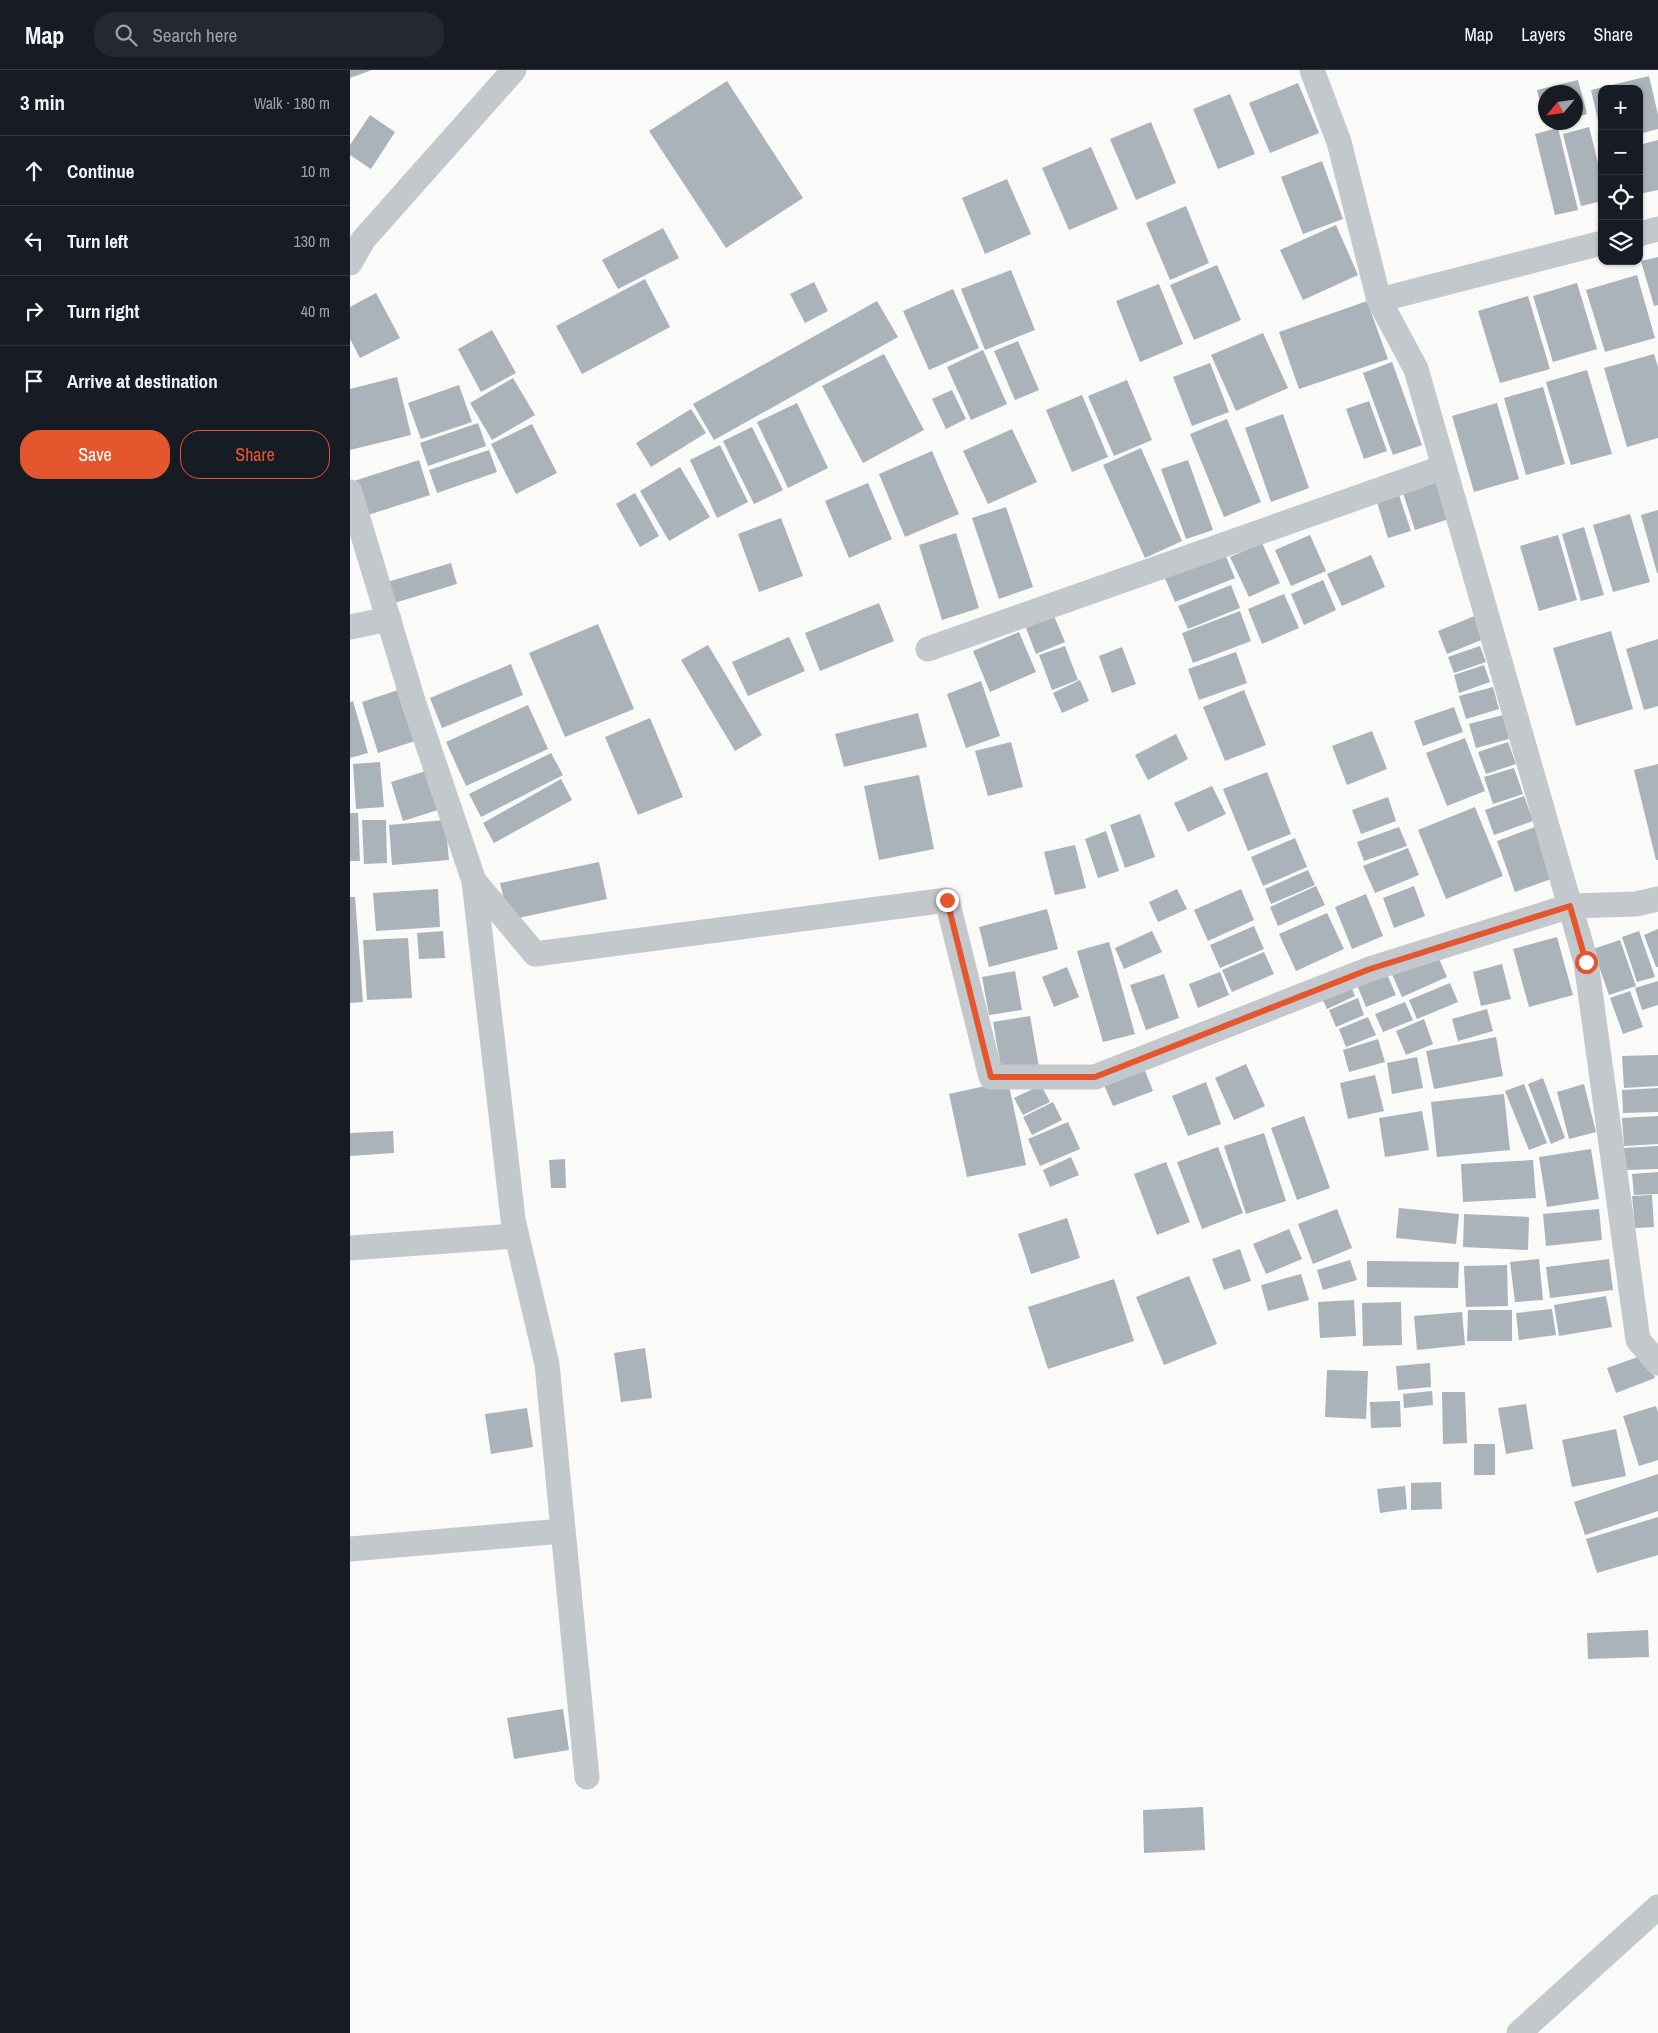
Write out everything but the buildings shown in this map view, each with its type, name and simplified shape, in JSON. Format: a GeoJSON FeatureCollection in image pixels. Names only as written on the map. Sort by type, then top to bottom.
{"type":"FeatureCollection","features":[{"type":"Feature","properties":{"kind":"street"},"geometry":{"type":"LineString","coordinates":[[350,263],[363,240],[514,70]]}},
{"type":"Feature","properties":{"kind":"street"},"geometry":{"type":"LineString","coordinates":[[1312,70],[1339,142],[1379,300],[1416,369],[1586,962],[1638,1340],[1658,1363]]}},
{"type":"Feature","properties":{"kind":"street"},"geometry":{"type":"LineString","coordinates":[[1643,233],[1658,229]]}},
{"type":"Feature","properties":{"kind":"street"},"geometry":{"type":"LineString","coordinates":[[1379,300],[1598,244]]}},
{"type":"Feature","properties":{"kind":"street"},"geometry":{"type":"LineString","coordinates":[[928,648],[1444,467]]}},
{"type":"Feature","properties":{"kind":"street"},"geometry":{"type":"LineString","coordinates":[[350,492],[414,704],[474,881],[515,1236],[350,1248]]}},
{"type":"Feature","properties":{"kind":"street"},"geometry":{"type":"LineString","coordinates":[[350,627],[389,618]]}},
{"type":"Feature","properties":{"kind":"street"},"geometry":{"type":"LineString","coordinates":[[474,881],[535,954],[947,900],[991,1077],[1095,1077],[1370,969],[1570,906],[1636,904],[1658,899]]}},
{"type":"Feature","properties":{"kind":"street"},"geometry":{"type":"LineString","coordinates":[[514,1224],[547,1364],[587,1777]]}},
{"type":"Feature","properties":{"kind":"street"},"geometry":{"type":"LineString","coordinates":[[350,1549],[563,1531]]}},
{"type":"Feature","properties":{"kind":"street"},"geometry":{"type":"LineString","coordinates":[[1519,2033],[1658,1906]]}},
{"type":"Feature","properties":{"kind":"route"},"geometry":{"type":"LineString","coordinates":[[947,900],[991,1077],[1095,1077],[1370,969],[1570,906],[1586,962]]}}]}
